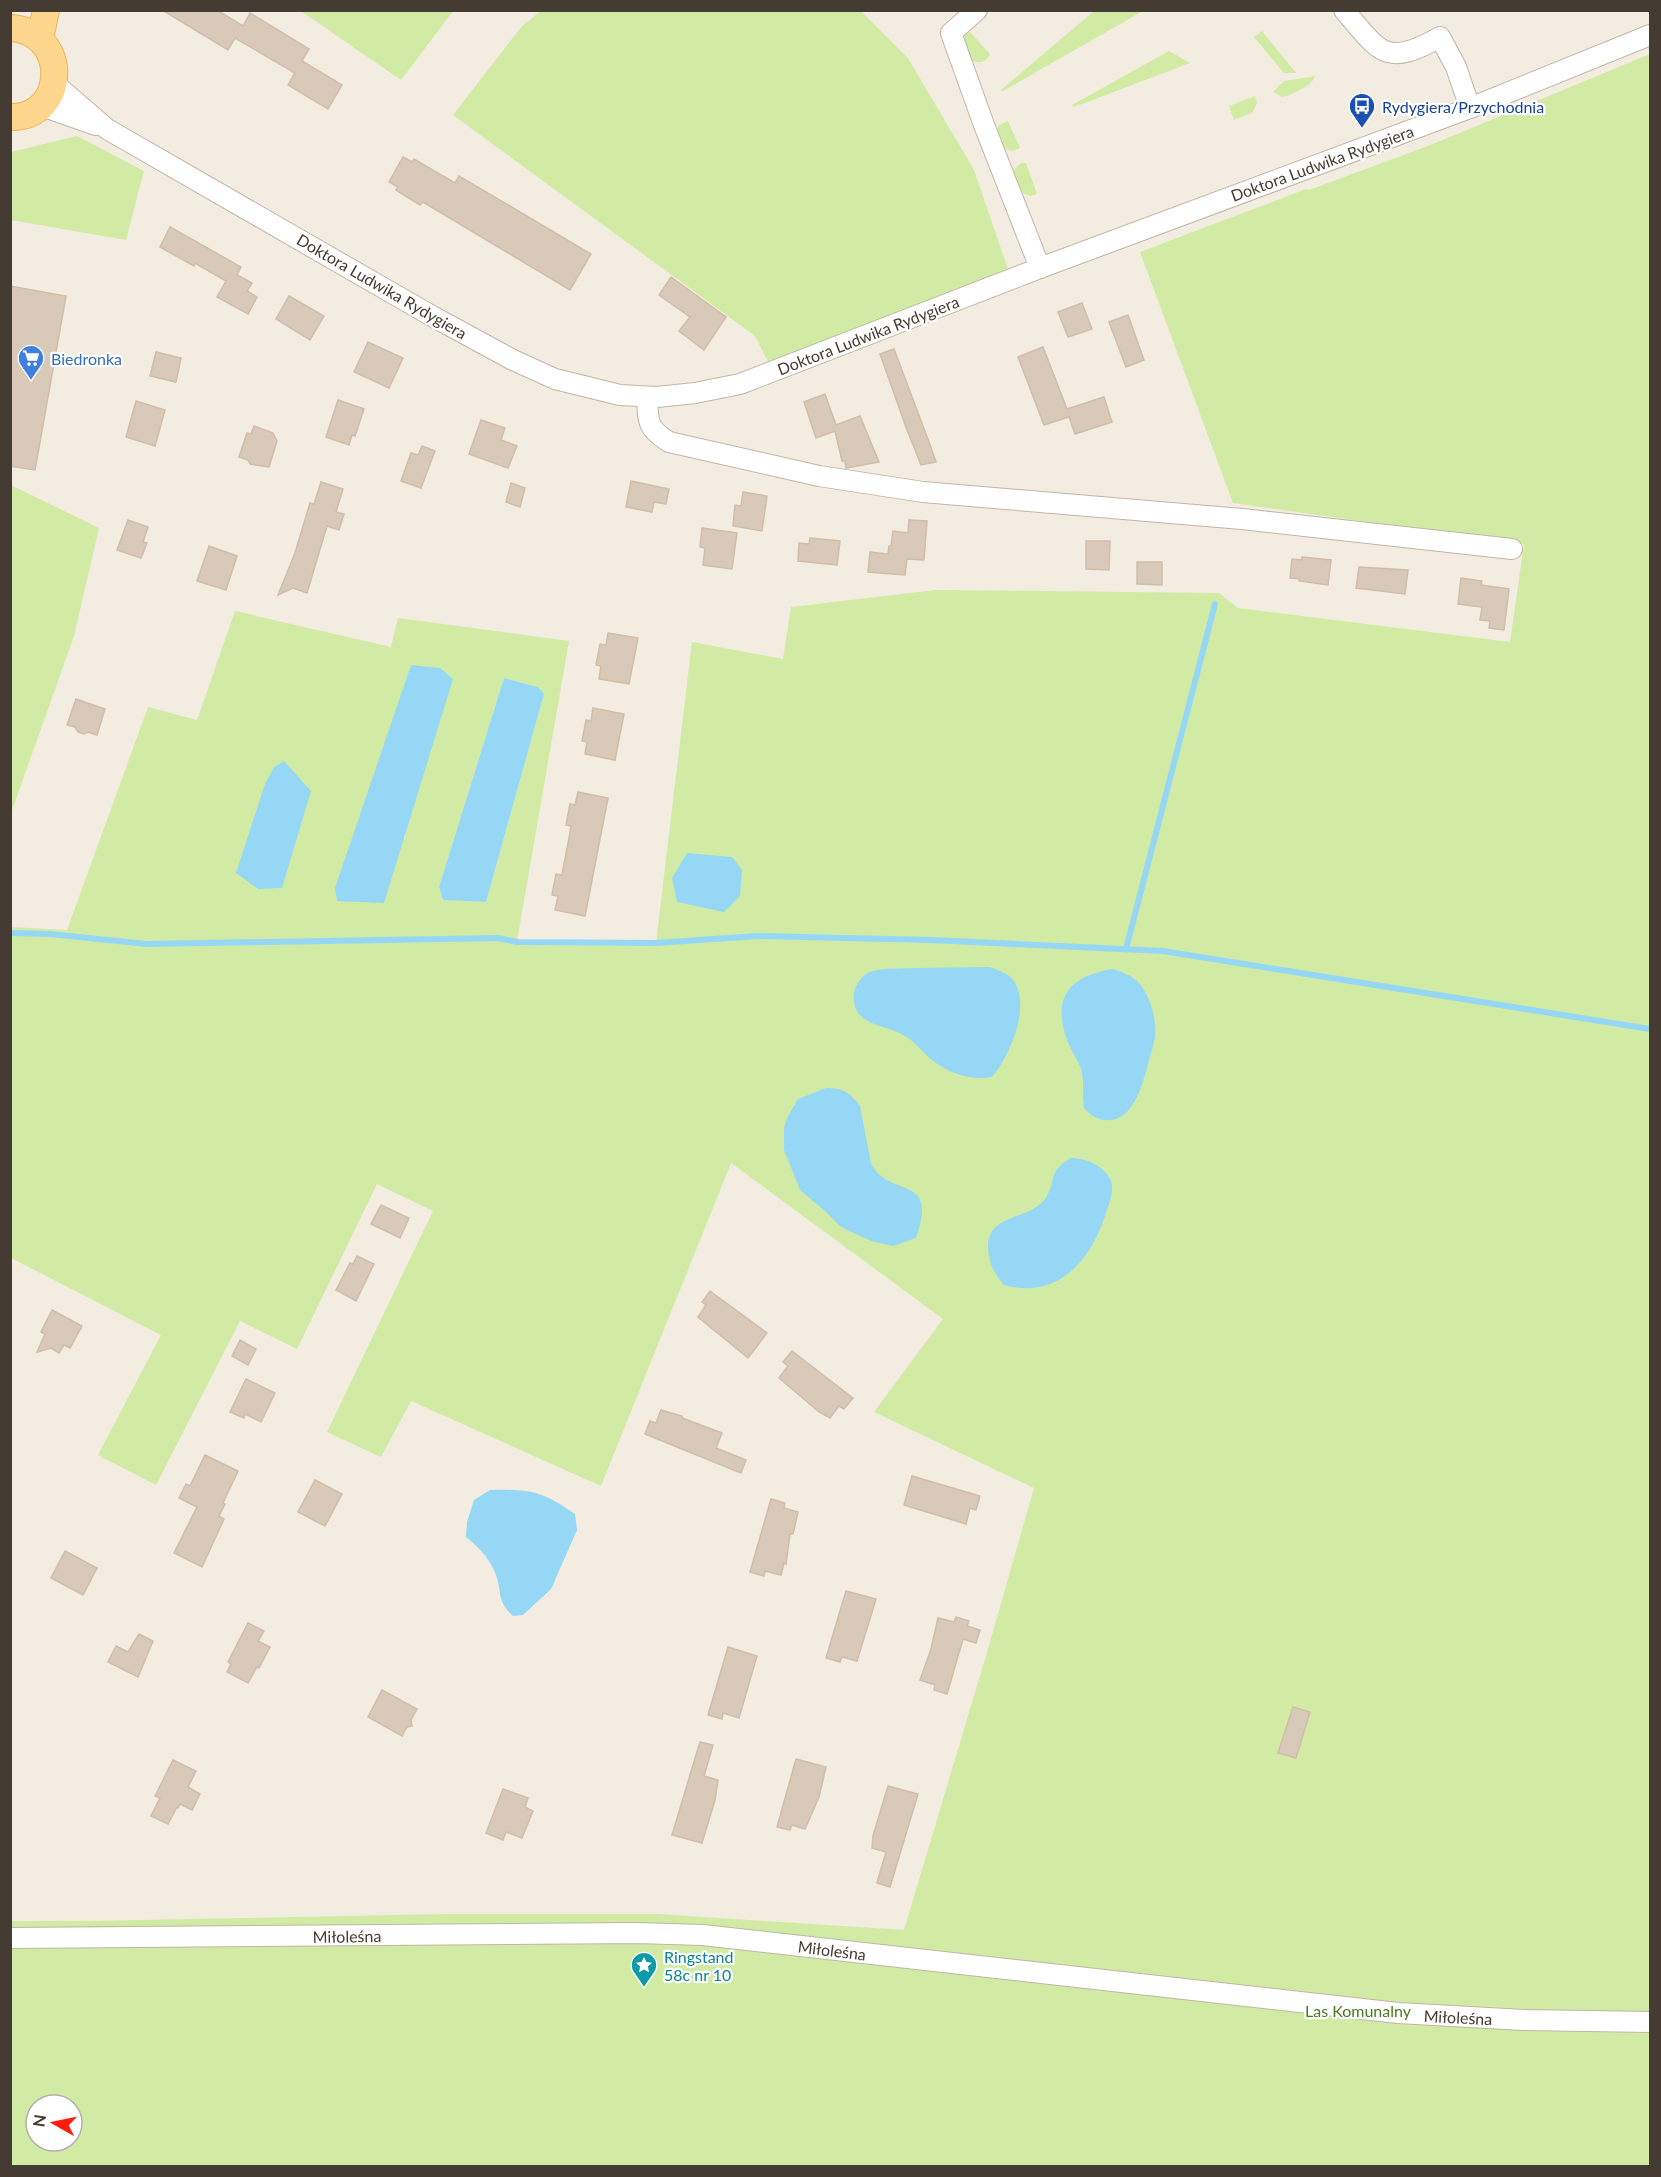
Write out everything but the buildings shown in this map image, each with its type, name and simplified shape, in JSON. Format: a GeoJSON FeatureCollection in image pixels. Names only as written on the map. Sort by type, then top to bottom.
{"type":"FeatureCollection","features":[{"type":"Feature","properties":{"kind":"main road"},"geometry":{"type":"LineString","coordinates":[[40,39],[46,10]]}},
{"type":"Feature","properties":{"kind":"main road"},"geometry":{"type":"LineString","coordinates":[[10,117],[34,112],[48,95],[54,64],[40,39],[15,22]]}},
{"type":"Feature","properties":{"kind":"street"},"geometry":{"type":"LineString","coordinates":[[977,10],[951,33],[1040,268]]}},
{"type":"Feature","properties":{"kind":"street"},"geometry":{"type":"LineString","coordinates":[[1344,10],[1373,44],[1391,54],[1420,48],[1440,37],[1456,67],[1470,108]]}},
{"type":"Feature","properties":{"kind":"street","name":"Doktora Ludwika Rydygiera"},"geometry":{"type":"LineString","coordinates":[[48,95],[432,316],[513,360],[555,379],[620,395],[647,397],[695,393],[740,384],[1040,268],[1470,108],[1650,35]]}},
{"type":"Feature","properties":{"kind":"street"},"geometry":{"type":"LineString","coordinates":[[647,397],[648,417],[654,432],[669,442],[819,476],[923,492],[1242,519],[1512,549]]}},
{"type":"Feature","properties":{"kind":"street","name":"Miłoleśna"},"geometry":{"type":"LineString","coordinates":[[10,1938],[636,1933],[703,1935],[1398,2013],[1524,2020],[1650,2022]]}},
{"type":"Feature","properties":{"kind":"green space"},"geometry":{"type":"Polygon","coordinates":[[[301,11],[453,11],[401,80],[301,11]]]}},
{"type":"Feature","properties":{"kind":"green space"},"geometry":{"type":"Polygon","coordinates":[[[541,11],[861,11],[908,58],[974,170],[1009,272],[768,362],[755,336],[453,115],[522,26],[541,11]]]}},
{"type":"Feature","properties":{"kind":"green space"},"geometry":{"type":"Polygon","coordinates":[[[1094,11],[1143,11],[1003,91],[1001,90],[1094,11]]]}},
{"type":"Feature","properties":{"kind":"green space"},"geometry":{"type":"Polygon","coordinates":[[[1262,31],[1296,73],[1284,73],[1254,37],[1262,31]]]}},
{"type":"Feature","properties":{"kind":"green space"},"geometry":{"type":"Polygon","coordinates":[[[970,32],[990,54],[984,61],[971,60],[963,41],[965,34],[970,32]]]}},
{"type":"Feature","properties":{"kind":"green space"},"geometry":{"type":"Polygon","coordinates":[[[1169,51],[1190,63],[1074,107],[1072,105],[1169,51]]]}},
{"type":"Feature","properties":{"kind":"green space","name":"Las Komunalny"},"geometry":{"type":"Polygon","coordinates":[[[1650,54],[1650,2166],[11,2166],[11,1921],[448,1914],[658,1914],[904,1930],[1034,1488],[874,1412],[943,1319],[731,1163],[601,1486],[411,1401],[381,1457],[327,1432],[433,1211],[377,1184],[297,1349],[240,1321],[156,1485],[98,1455],[161,1335],[11,1258],[10,927],[67,930],[148,707],[197,720],[235,611],[391,647],[398,618],[569,641],[517,941],[656,943],[692,642],[783,659],[791,607],[936,590],[1219,593],[1238,608],[1510,642],[1524,544],[1233,503],[1140,252],[1306,189],[1309,190],[1428,146],[1650,54]],[[411,665],[378,765],[405,840],[411,665]],[[504,678],[439,887],[443,900],[486,902],[544,694],[538,687],[504,678]]]}},
{"type":"Feature","properties":{"kind":"green space"},"geometry":{"type":"Polygon","coordinates":[[[1315,76],[1306,87],[1291,94],[1282,97],[1273,92],[1284,81],[1315,76]]]}},
{"type":"Feature","properties":{"kind":"green space"},"geometry":{"type":"Polygon","coordinates":[[[1255,96],[1257,103],[1253,112],[1234,120],[1229,106],[1255,96]]]}},
{"type":"Feature","properties":{"kind":"green space"},"geometry":{"type":"Polygon","coordinates":[[[1008,121],[1020,148],[1015,150],[1004,147],[996,131],[999,125],[1008,121]]]}},
{"type":"Feature","properties":{"kind":"green space"},"geometry":{"type":"Polygon","coordinates":[[[77,136],[144,171],[126,240],[11,220],[11,152],[77,136]]]}},
{"type":"Feature","properties":{"kind":"green space"},"geometry":{"type":"Polygon","coordinates":[[[1021,163],[1026,163],[1037,194],[1030,196],[1018,191],[1012,175],[1021,163]]]}},
{"type":"Feature","properties":{"kind":"green space"},"geometry":{"type":"Polygon","coordinates":[[[11,485],[99,528],[74,636],[11,813],[11,485]]]}},
{"type":"Feature","properties":{"kind":"water"},"geometry":{"type":"Polygon","coordinates":[[[411,665],[440,668],[453,679],[384,903],[337,901],[335,888],[411,665]]]}},
{"type":"Feature","properties":{"kind":"water"},"geometry":{"type":"Polygon","coordinates":[[[504,678],[538,687],[544,694],[486,902],[443,900],[439,887],[504,678]]]}},
{"type":"Feature","properties":{"kind":"water"},"geometry":{"type":"Polygon","coordinates":[[[284,761],[311,791],[282,888],[258,889],[236,873],[265,784],[274,767],[284,761]]]}},
{"type":"Feature","properties":{"kind":"water"},"geometry":{"type":"Polygon","coordinates":[[[687,853],[732,857],[742,870],[740,896],[724,912],[677,902],[672,878],[687,853]]]}},
{"type":"Feature","properties":{"kind":"water"},"geometry":{"type":"Polygon","coordinates":[[[990,967],[1012,978],[1019,992],[1020,1004],[1016,1031],[1005,1057],[992,1077],[969,1077],[945,1069],[905,1036],[863,1018],[854,1004],[857,984],[864,975],[875,970],[990,967]]]}},
{"type":"Feature","properties":{"kind":"water"},"geometry":{"type":"Polygon","coordinates":[[[1113,969],[1132,977],[1142,986],[1152,1007],[1155,1037],[1137,1097],[1126,1113],[1108,1120],[1095,1117],[1084,1108],[1082,1071],[1067,1040],[1062,1012],[1063,1000],[1075,983],[1098,972],[1113,969]]]}},
{"type":"Feature","properties":{"kind":"water"},"geometry":{"type":"Polygon","coordinates":[[[826,1088],[846,1092],[860,1106],[871,1163],[879,1174],[917,1195],[921,1204],[922,1217],[916,1238],[893,1246],[871,1241],[841,1227],[800,1190],[784,1150],[784,1128],[798,1099],[826,1088]]]}},
{"type":"Feature","properties":{"kind":"water"},"geometry":{"type":"Polygon","coordinates":[[[1071,1158],[1082,1159],[1098,1166],[1107,1174],[1111,1183],[1112,1190],[1101,1228],[1083,1259],[1071,1272],[1057,1281],[1024,1288],[1004,1285],[990,1262],[988,1247],[990,1236],[995,1228],[1010,1218],[1038,1206],[1049,1192],[1055,1172],[1071,1158]]]}},
{"type":"Feature","properties":{"kind":"water"},"geometry":{"type":"Polygon","coordinates":[[[490,1490],[535,1493],[553,1500],[575,1514],[577,1530],[551,1589],[523,1615],[513,1616],[505,1607],[489,1560],[466,1537],[467,1522],[474,1500],[490,1490]]]}},
{"type":"Feature","properties":{"kind":"waterway"},"geometry":{"type":"LineString","coordinates":[[1126,949],[1215,604]]}},
{"type":"Feature","properties":{"kind":"waterway"},"geometry":{"type":"LineString","coordinates":[[10,933],[51,934],[146,944],[498,938],[517,942],[656,943],[757,936],[931,940],[1163,951],[1650,1029]]}},
{"type":"Feature","properties":{"kind":"place","name":"Rydygiera/Przychodnia"},"geometry":{"type":"Point","coordinates":[1362,129]}},
{"type":"Feature","properties":{"kind":"place","name":"Biedronka"},"geometry":{"type":"Point","coordinates":[31,381]}},
{"type":"Feature","properties":{"kind":"place","name":"Ringstand 58c nr 10"},"geometry":{"type":"Point","coordinates":[644,1988]}}]}
